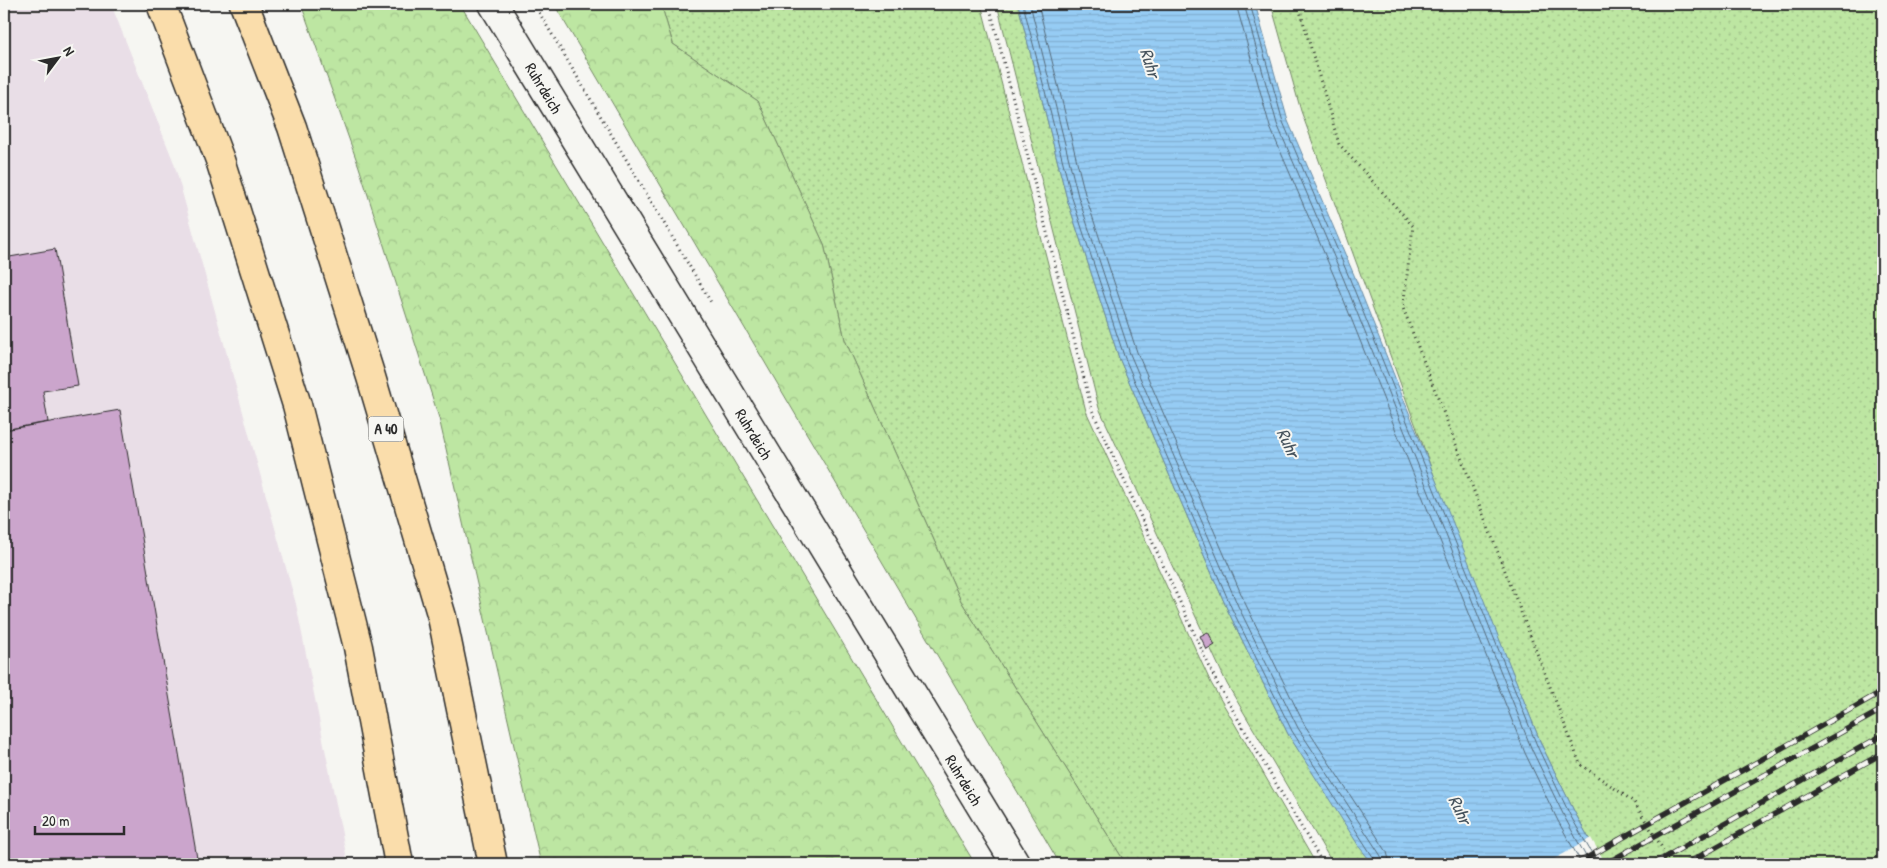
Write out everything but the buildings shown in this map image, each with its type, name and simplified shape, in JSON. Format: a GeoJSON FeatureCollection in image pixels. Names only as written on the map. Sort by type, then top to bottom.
{"type":"FeatureCollection","features":[{"type":"Feature","properties":{"kind":"highway"},"geometry":{"type":"LineString","coordinates":[[160,4],[220,160],[296,405],[358,647],[399,864]]}},
{"type":"Feature","properties":{"kind":"highway","name":"A 40"},"geometry":{"type":"LineString","coordinates":[[244,4],[292,127],[371,377],[442,617],[493,864]]}},
{"type":"Feature","properties":{"kind":"main road","name":"Ruhrdeich"},"geometry":{"type":"LineString","coordinates":[[493,4],[1016,864]]}},
{"type":"Feature","properties":{"kind":"path"},"geometry":{"type":"LineString","coordinates":[[989,4],[1092,410],[1217,682],[1323,864]]}},
{"type":"Feature","properties":{"kind":"path"},"geometry":{"type":"LineString","coordinates":[[1298,4],[1339,144],[1413,226],[1403,308],[1580,764],[1634,802],[1672,864]]}},
{"type":"Feature","properties":{"kind":"shaded area"},"geometry":{"type":"Polygon","coordinates":[[[4,4],[111,4],[174,163],[296,604],[348,864],[4,864],[4,4]]]}},
{"type":"Feature","properties":{"kind":"green space"},"geometry":{"type":"Polygon","coordinates":[[[301,4],[460,4],[975,864],[541,864],[439,418],[359,167],[301,4]]]}},
{"type":"Feature","properties":{"kind":"green space"},"geometry":{"type":"Polygon","coordinates":[[[554,4],[661,4],[673,44],[758,101],[824,244],[845,340],[961,601],[1126,864],[1060,864],[554,4]]]}},
{"type":"Feature","properties":{"kind":"green space"},"geometry":{"type":"Polygon","coordinates":[[[661,4],[981,4],[1086,411],[1211,683],[1316,864],[1126,864],[961,601],[845,340],[824,244],[758,101],[673,44],[661,4]]]}},
{"type":"Feature","properties":{"kind":"green space"},"geometry":{"type":"Polygon","coordinates":[[[997,4],[1018,4],[1067,199],[1119,358],[1228,611],[1288,734],[1373,864],[1333,864],[1227,684],[1099,408],[997,4]]]}},
{"type":"Feature","properties":{"kind":"green space"},"geometry":{"type":"Polygon","coordinates":[[[1271,4],[1883,4],[1883,864],[1603,864],[1542,746],[1444,503],[1301,111],[1271,4]]]}},
{"type":"Feature","properties":{"kind":"water","name":"Ruhr"},"geometry":{"type":"Polygon","coordinates":[[[1018,4],[1255,4],[1288,121],[1354,275],[1542,746],[1603,864],[1373,864],[1360,848],[1288,734],[1228,611],[1119,358],[1067,199],[1018,4]]]}},
{"type":"Feature","properties":{"kind":"pier"},"geometry":{"type":"Polygon","coordinates":[[[1591,838],[1606,864],[1546,864],[1591,838]]]}},
{"type":"Feature","properties":{"kind":"railway"},"geometry":{"type":"LineString","coordinates":[[1576,864],[1883,691]]}},
{"type":"Feature","properties":{"kind":"railway"},"geometry":{"type":"LineString","coordinates":[[1605,864],[1883,709]]}},
{"type":"Feature","properties":{"kind":"railway"},"geometry":{"type":"LineString","coordinates":[[1653,864],[1883,735]]}},
{"type":"Feature","properties":{"kind":"railway"},"geometry":{"type":"LineString","coordinates":[[1686,864],[1883,753]]}}]}
